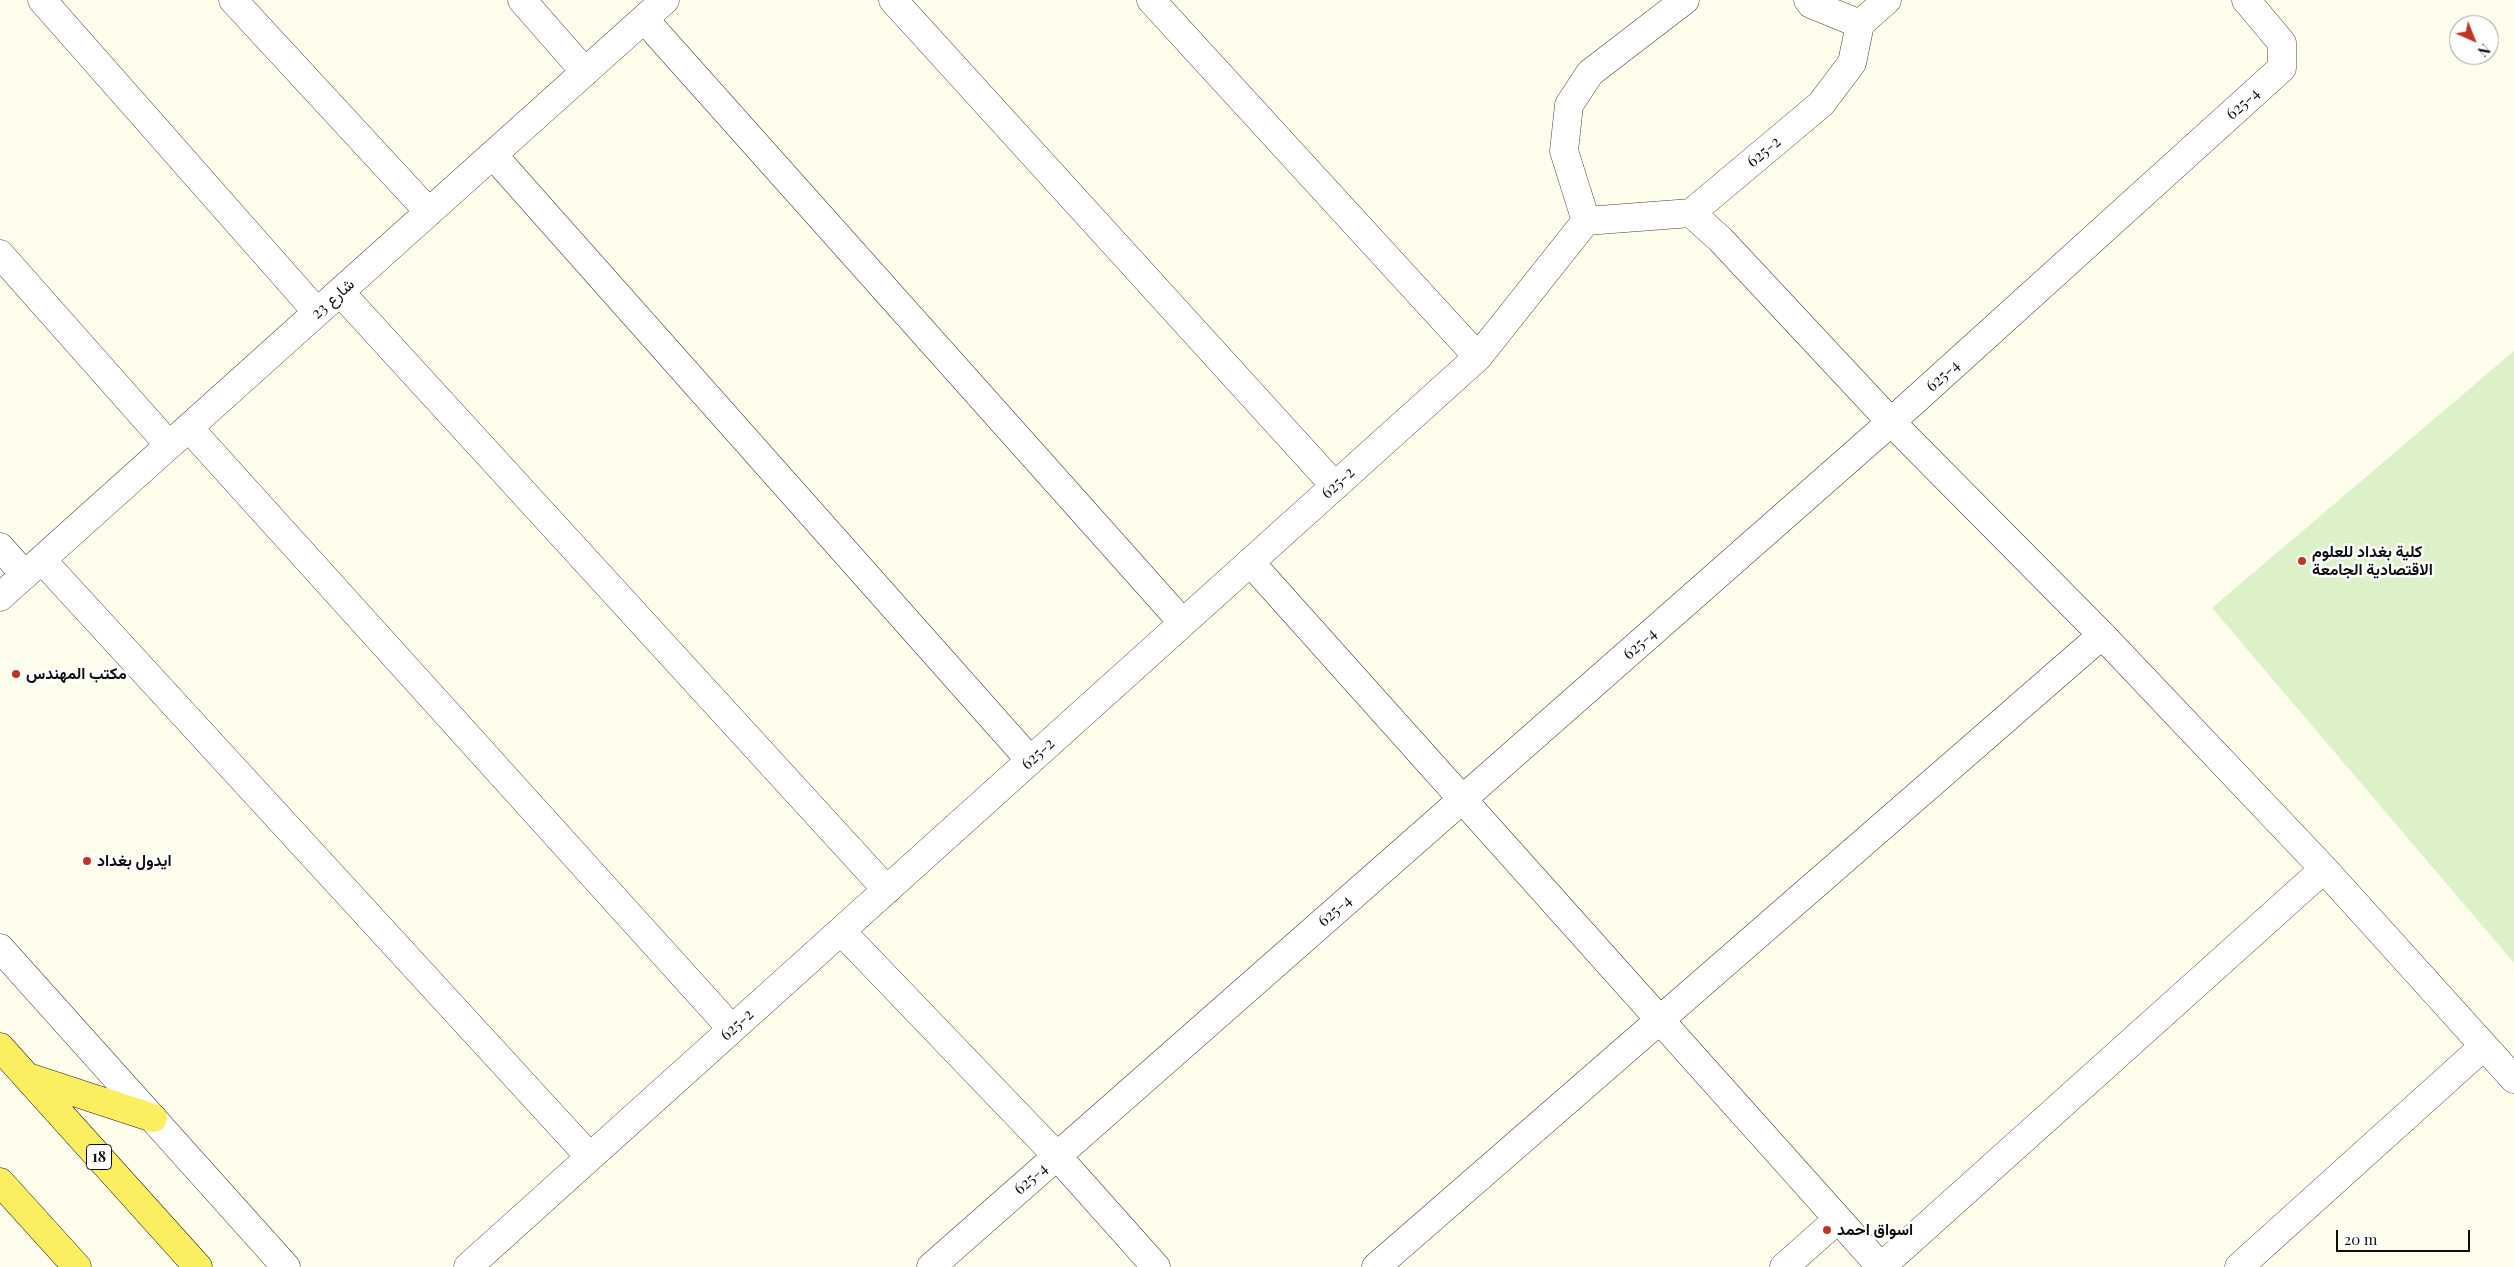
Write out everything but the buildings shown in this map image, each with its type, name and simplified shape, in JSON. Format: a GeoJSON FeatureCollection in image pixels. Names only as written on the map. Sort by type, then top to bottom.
{"type":"FeatureCollection","features":[{"type":"Feature","properties":{"kind":"main road","name":"18"},"geometry":{"type":"LineString","coordinates":[[0,1047],[198,1267]]}},
{"type":"Feature","properties":{"kind":"main road"},"geometry":{"type":"LineString","coordinates":[[26,1076],[152,1118]]}},
{"type":"Feature","properties":{"kind":"main road"},"geometry":{"type":"LineString","coordinates":[[0,1182],[77,1267]]}},
{"type":"Feature","properties":{"kind":"street"},"geometry":{"type":"LineString","coordinates":[[42,0],[317,312]]}},
{"type":"Feature","properties":{"kind":"street"},"geometry":{"type":"LineString","coordinates":[[233,0],[429,212]]}},
{"type":"Feature","properties":{"kind":"street"},"geometry":{"type":"LineString","coordinates":[[522,0],[585,72]]}},
{"type":"Feature","properties":{"kind":"street","name":"شارع 23"},"geometry":{"type":"LineString","coordinates":[[0,597],[665,0]]}},
{"type":"Feature","properties":{"kind":"street"},"geometry":{"type":"LineString","coordinates":[[893,0],[1335,486]]}},
{"type":"Feature","properties":{"kind":"street"},"geometry":{"type":"LineString","coordinates":[[1151,0],[1478,357]]}},
{"type":"Feature","properties":{"kind":"street"},"geometry":{"type":"LineString","coordinates":[[1685,0],[1590,73],[1569,105],[1564,151],[1586,221],[1691,213],[1720,239],[1891,422],[2102,635],[2324,868],[2514,1079]]}},
{"type":"Feature","properties":{"kind":"street"},"geometry":{"type":"LineString","coordinates":[[1808,0],[1811,4],[1860,24],[1887,0]]}},
{"type":"Feature","properties":{"kind":"street","name":"625-4"},"geometry":{"type":"LineString","coordinates":[[931,1267],[1891,422],[2282,68],[2282,43],[2246,0]]}},
{"type":"Feature","properties":{"kind":"street"},"geometry":{"type":"LineString","coordinates":[[644,19],[1183,623]]}},
{"type":"Feature","properties":{"kind":"street","name":"625-2"},"geometry":{"type":"LineString","coordinates":[[1691,213],[1821,104],[1852,63],[1860,24]]}},
{"type":"Feature","properties":{"kind":"street"},"geometry":{"type":"LineString","coordinates":[[493,155],[1030,760]]}},
{"type":"Feature","properties":{"kind":"street","name":"625-2"},"geometry":{"type":"LineString","coordinates":[[468,1267],[1478,357],[1586,221]]}},
{"type":"Feature","properties":{"kind":"street"},"geometry":{"type":"LineString","coordinates":[[0,254],[179,437],[732,1029]]}},
{"type":"Feature","properties":{"kind":"street"},"geometry":{"type":"LineString","coordinates":[[340,292],[887,890]]}},
{"type":"Feature","properties":{"kind":"street"},"geometry":{"type":"LineString","coordinates":[[0,547],[33,567],[590,1157]]}},
{"type":"Feature","properties":{"kind":"street"},"geometry":{"type":"LineString","coordinates":[[1250,562],[1881,1267],[2324,868]]}},
{"type":"Feature","properties":{"kind":"street"},"geometry":{"type":"LineString","coordinates":[[1376,1267],[2102,635]]}},
{"type":"Feature","properties":{"kind":"street"},"geometry":{"type":"LineString","coordinates":[[841,931],[1057,1156],[1156,1267]]}},
{"type":"Feature","properties":{"kind":"street"},"geometry":{"type":"LineString","coordinates":[[0,948],[286,1267]]}},
{"type":"Feature","properties":{"kind":"street"},"geometry":{"type":"LineString","coordinates":[[2239,1267],[2484,1046]]}},
{"type":"Feature","properties":{"kind":"street"},"geometry":{"type":"LineString","coordinates":[[1784,1267],[1838,1219]]}},
{"type":"Feature","properties":{"kind":"green space"},"geometry":{"type":"Polygon","coordinates":[[[2514,351],[2514,963],[2212,608],[2514,351]]]}},
{"type":"Feature","properties":{"kind":"place","name":"كلية بغداد للعلوم الاقتصادية الجامعة"},"geometry":{"type":"Point","coordinates":[2302,561]}},
{"type":"Feature","properties":{"kind":"place","name":"مكتب المهندس"},"geometry":{"type":"Point","coordinates":[16,674]}},
{"type":"Feature","properties":{"kind":"place","name":"ايدول بغداد"},"geometry":{"type":"Point","coordinates":[87,861]}},
{"type":"Feature","properties":{"kind":"place","name":"اسواق احمد"},"geometry":{"type":"Point","coordinates":[1827,1230]}}]}
